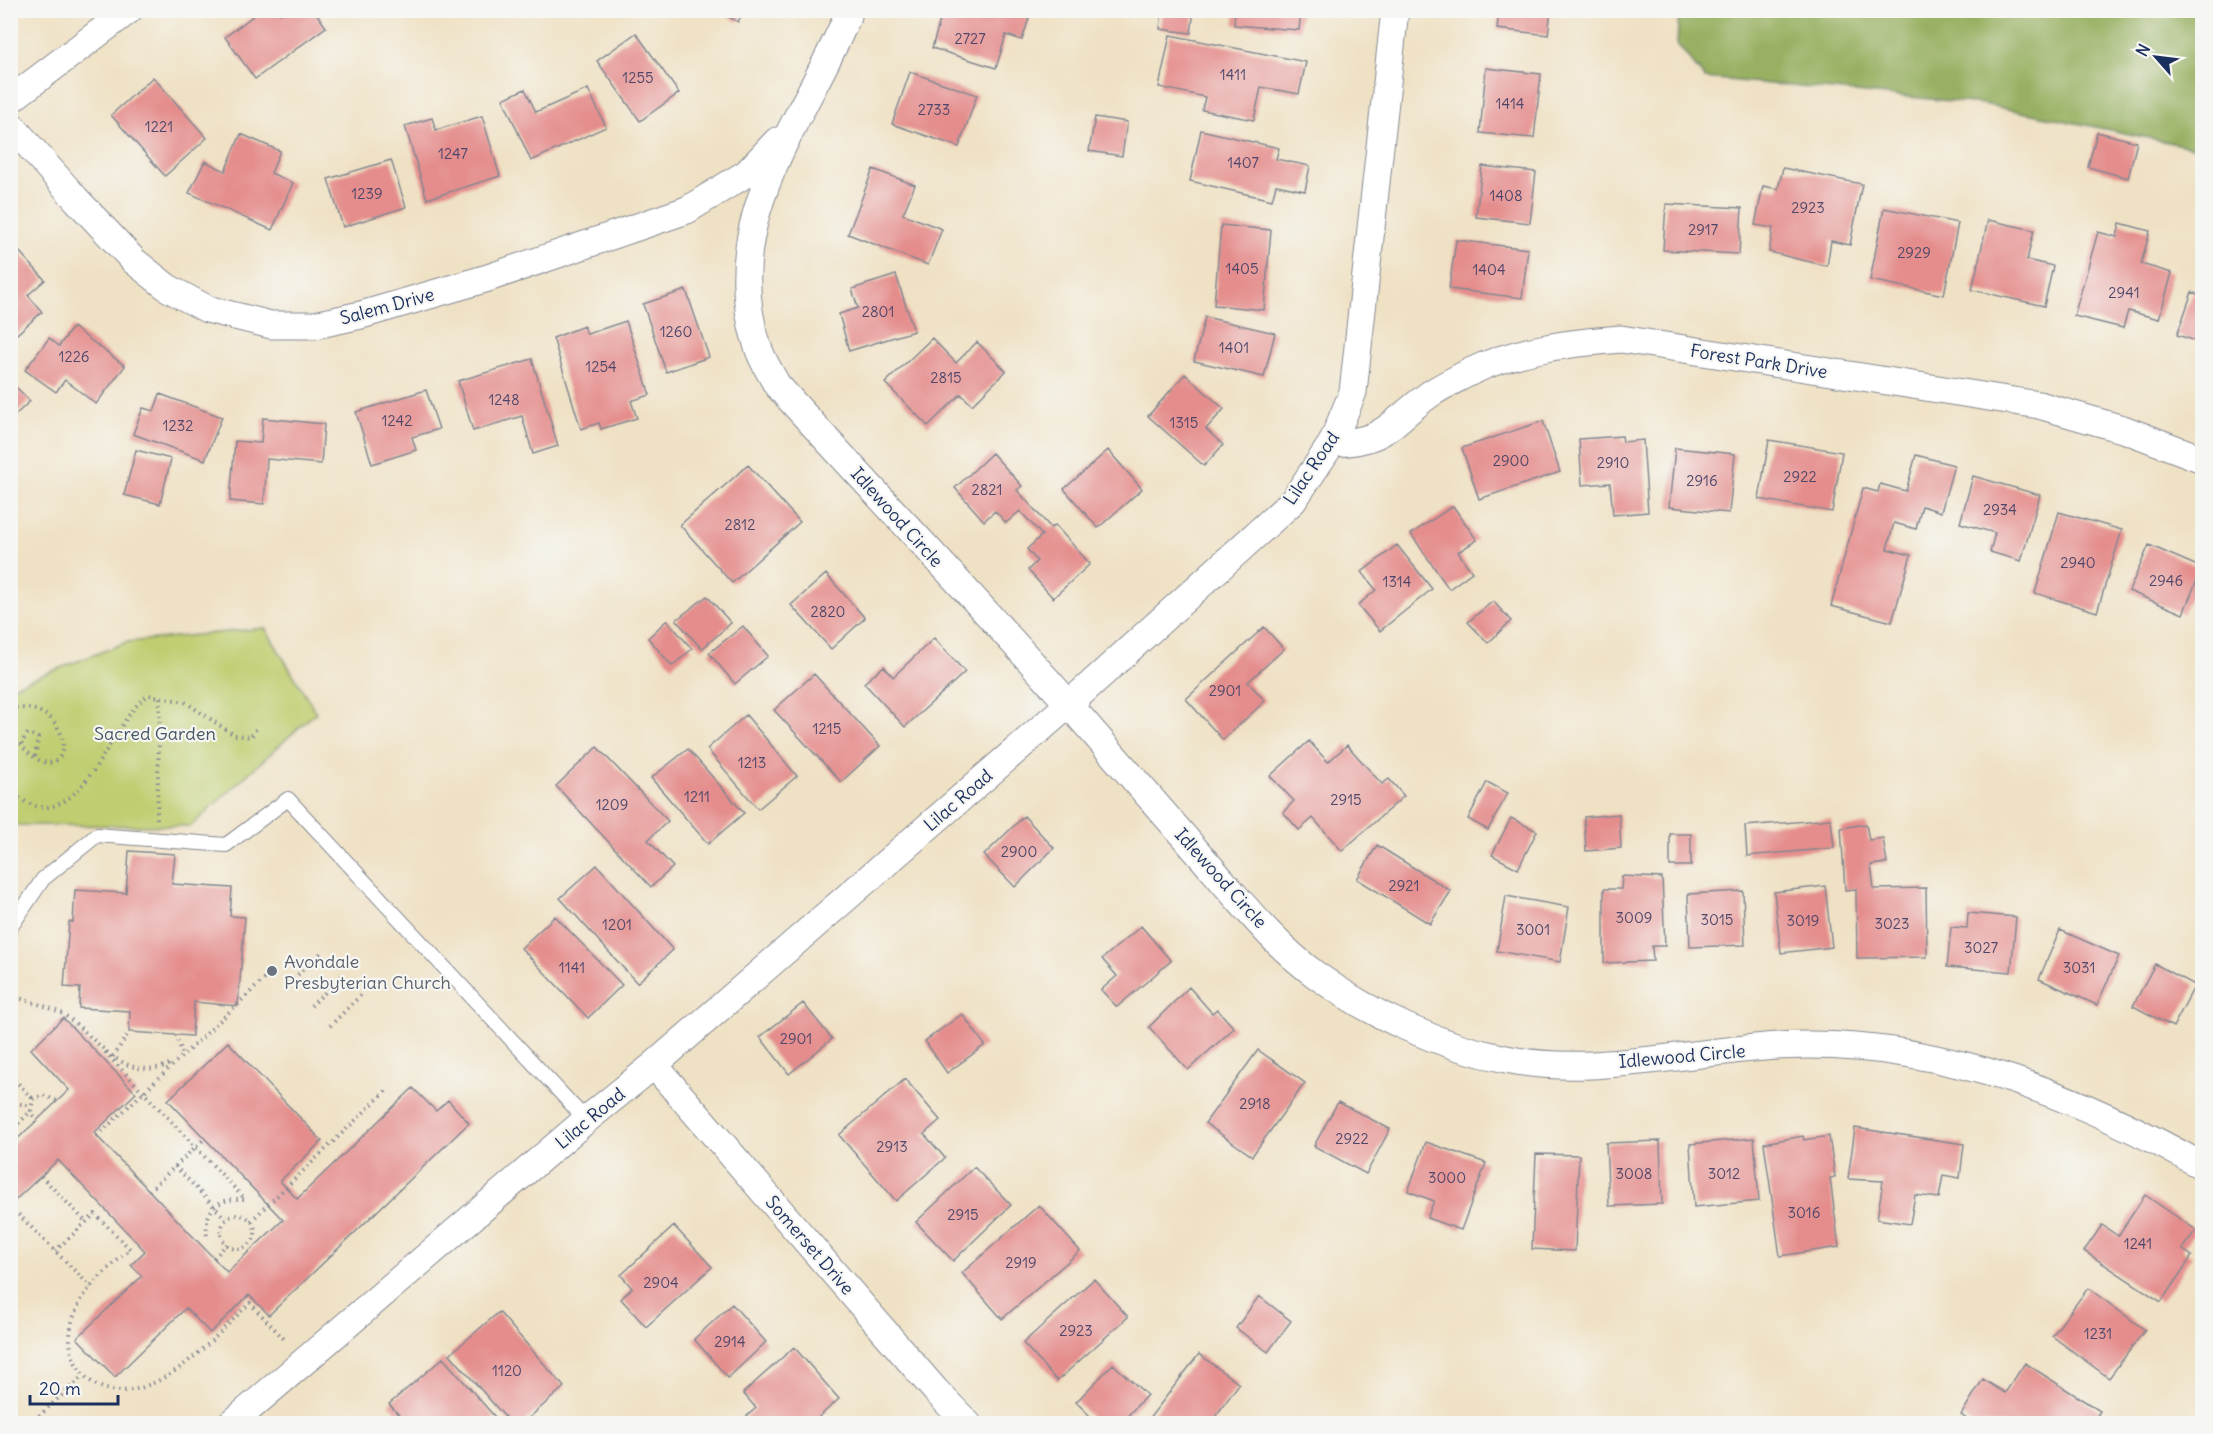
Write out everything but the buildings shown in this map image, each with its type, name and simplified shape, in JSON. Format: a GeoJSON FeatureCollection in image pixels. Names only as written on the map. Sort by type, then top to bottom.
{"type":"FeatureCollection","features":[{"type":"Feature","properties":{"kind":"street"},"geometry":{"type":"LineString","coordinates":[[10,100],[129,10]]}},
{"type":"Feature","properties":{"kind":"street","name":"Idlewood Circle"},"geometry":{"type":"LineString","coordinates":[[850,10],[775,158],[757,210],[747,264],[749,303],[757,346],[777,386],[1069,704],[1278,941],[1315,974],[1371,1010],[1422,1033],[1488,1055],[1538,1063],[1599,1064],[1807,1045],[1887,1050],[1989,1071],[2060,1095],[2139,1130],[2202,1166]]}},
{"type":"Feature","properties":{"kind":"street","name":"Lilac Road"},"geometry":{"type":"LineString","coordinates":[[231,1424],[586,1120],[654,1065],[1069,704],[1293,501],[1332,443],[1353,392],[1395,10]]}},
{"type":"Feature","properties":{"kind":"street","name":"Salem Drive"},"geometry":{"type":"LineString","coordinates":[[10,124],[76,200],[134,261],[168,288],[207,309],[249,321],[315,325],[361,315],[488,278],[687,210],[747,173],[795,120]]}},
{"type":"Feature","properties":{"kind":"street","name":"Forest Park Drive"},"geometry":{"type":"LineString","coordinates":[[1332,443],[1359,443],[1395,426],[1430,394],[1472,371],[1514,356],[1567,343],[1621,339],[2039,405],[2126,430],[2202,459]]}},
{"type":"Feature","properties":{"kind":"street","name":"Somerset Drive"},"geometry":{"type":"LineString","coordinates":[[654,1065],[936,1391],[968,1424]]}},
{"type":"Feature","properties":{"kind":"lane"},"geometry":{"type":"LineString","coordinates":[[10,928],[43,879],[97,835],[226,845],[288,800],[586,1120]]}},
{"type":"Feature","properties":{"kind":"path"},"geometry":{"type":"LineString","coordinates":[[10,790],[21,800],[35,806],[51,805],[68,798],[97,768],[136,704],[149,695],[185,702],[234,735],[251,737],[256,729]]}},
{"type":"Feature","properties":{"kind":"path"},"geometry":{"type":"LineString","coordinates":[[157,826],[160,696]]}},
{"type":"Feature","properties":{"kind":"path"},"geometry":{"type":"LineString","coordinates":[[10,709],[24,707],[37,709],[48,716],[61,733],[62,750],[55,763],[49,764],[35,758],[24,750],[21,743],[28,733],[38,738],[35,758]]}},
{"type":"Feature","properties":{"kind":"path"},"geometry":{"type":"LineString","coordinates":[[289,983],[324,950]]}},
{"type":"Feature","properties":{"kind":"path"},"geometry":{"type":"LineString","coordinates":[[97,1136],[275,969]]}},
{"type":"Feature","properties":{"kind":"path"},"geometry":{"type":"LineString","coordinates":[[311,1006],[345,973]]}},
{"type":"Feature","properties":{"kind":"path"},"geometry":{"type":"LineString","coordinates":[[330,1026],[363,993]]}},
{"type":"Feature","properties":{"kind":"path"},"geometry":{"type":"LineString","coordinates":[[10,995],[69,1018],[105,1052],[246,1199],[230,1198],[215,1207],[206,1225],[207,1237]]}},
{"type":"Feature","properties":{"kind":"path"},"geometry":{"type":"LineString","coordinates":[[113,1057],[129,1032]]}},
{"type":"Feature","properties":{"kind":"path"},"geometry":{"type":"LineString","coordinates":[[176,1035],[183,1055]]}},
{"type":"Feature","properties":{"kind":"path"},"geometry":{"type":"LineString","coordinates":[[105,1052],[139,1068],[159,1068],[176,1061]]}},
{"type":"Feature","properties":{"kind":"path"},"geometry":{"type":"LineString","coordinates":[[10,1075],[33,1099]]}},
{"type":"Feature","properties":{"kind":"path"},"geometry":{"type":"LineString","coordinates":[[250,1221],[389,1088]]}},
{"type":"Feature","properties":{"kind":"path"},"geometry":{"type":"LineString","coordinates":[[33,1099],[43,1095],[57,1101]]}},
{"type":"Feature","properties":{"kind":"path"},"geometry":{"type":"LineString","coordinates":[[10,1098],[31,1109],[36,1122]]}},
{"type":"Feature","properties":{"kind":"path"},"geometry":{"type":"LineString","coordinates":[[10,1132],[31,1109],[33,1099]]}},
{"type":"Feature","properties":{"kind":"path"},"geometry":{"type":"LineString","coordinates":[[10,1108],[16,1103]]}},
{"type":"Feature","properties":{"kind":"path"},"geometry":{"type":"LineString","coordinates":[[149,1191],[205,1138]]}},
{"type":"Feature","properties":{"kind":"path"},"geometry":{"type":"LineString","coordinates":[[175,1166],[226,1219]]}},
{"type":"Feature","properties":{"kind":"path"},"geometry":{"type":"LineString","coordinates":[[41,1176],[86,1222]]}},
{"type":"Feature","properties":{"kind":"path"},"geometry":{"type":"LineString","coordinates":[[10,1206],[90,1287]]}},
{"type":"Feature","properties":{"kind":"path"},"geometry":{"type":"LineString","coordinates":[[55,1251],[95,1215],[130,1249],[90,1287],[77,1307],[70,1327],[70,1346],[83,1376],[92,1384],[110,1390],[125,1391],[146,1386],[171,1374],[250,1303],[285,1340]]}},
{"type":"Feature","properties":{"kind":"path"},"geometry":{"type":"LineString","coordinates":[[241,1215],[250,1221],[254,1231],[252,1241],[237,1249],[227,1244],[221,1235],[226,1219],[241,1215]]}},
{"type":"Feature","properties":{"kind":"path"},"geometry":{"type":"LineString","coordinates":[[214,1258],[227,1244]]}},
{"type":"Feature","properties":{"kind":"path"},"geometry":{"type":"LineString","coordinates":[[30,1424],[83,1376]]}},
{"type":"Feature","properties":{"kind":"green space"},"geometry":{"type":"Polygon","coordinates":[[[1679,11],[2202,11],[2202,149],[1983,104],[1705,78],[1677,44],[1679,11]]]}},
{"type":"Feature","properties":{"kind":"green space","name":"Sacred Garden"},"geometry":{"type":"Polygon","coordinates":[[[265,628],[316,712],[191,826],[13,825],[10,820],[11,687],[127,642],[265,628]]]}},
{"type":"Feature","properties":{"kind":"place","name":"Avondale Presbyterian Church"},"geometry":{"type":"Point","coordinates":[272,971]}}]}
